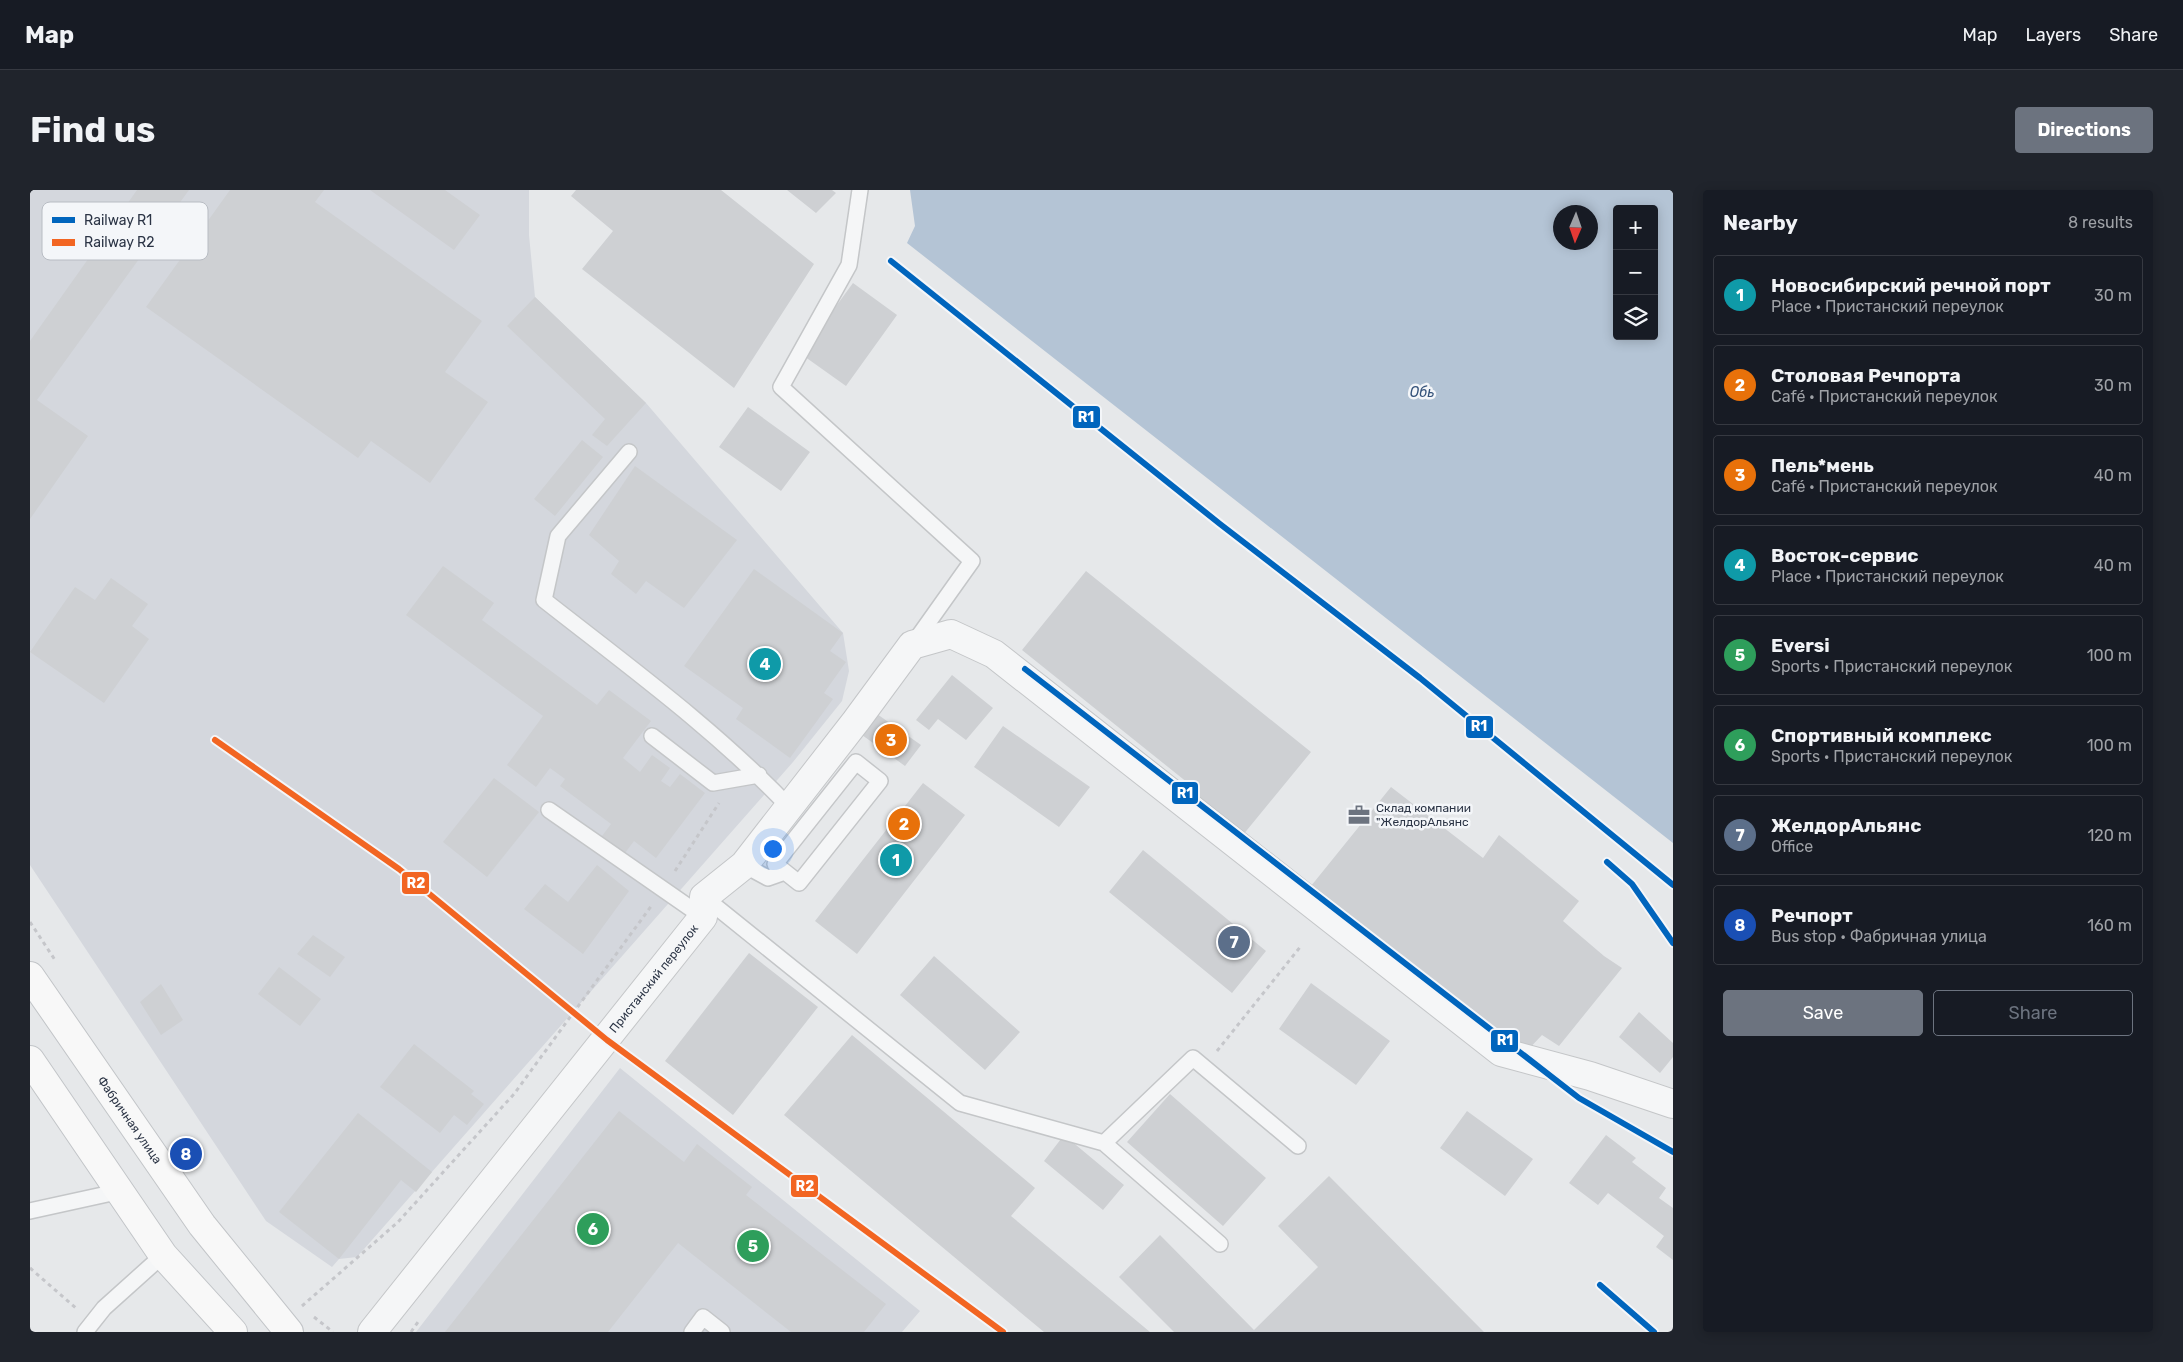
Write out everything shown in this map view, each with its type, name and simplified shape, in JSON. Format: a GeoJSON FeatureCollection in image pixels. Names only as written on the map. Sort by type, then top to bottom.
{"type":"FeatureCollection","features":[{"type":"Feature","properties":{"kind":"main road","name":"Фабричная улица"},"geometry":{"type":"LineString","coordinates":[[30,976],[202,1224],[288,1332]]}},
{"type":"Feature","properties":{"kind":"main road"},"geometry":{"type":"LineString","coordinates":[[30,1060],[163,1254],[234,1332]]}},
{"type":"Feature","properties":{"kind":"street"},"geometry":{"type":"LineString","coordinates":[[912,645],[950,634],[994,654],[1501,1052],[1590,1076],[1673,1104]]}},
{"type":"Feature","properties":{"kind":"street","name":"Пристанский переулок"},"geometry":{"type":"LineString","coordinates":[[372,1332],[704,907],[744,865],[856,721],[912,645]]}},
{"type":"Feature","properties":{"kind":"lane"},"geometry":{"type":"LineString","coordinates":[[860,190],[849,265],[781,387],[972,561],[912,645]]}},
{"type":"Feature","properties":{"kind":"lane"},"geometry":{"type":"LineString","coordinates":[[629,452],[558,536],[544,600],[665,695],[759,775],[789,807]]}},
{"type":"Feature","properties":{"kind":"lane"},"geometry":{"type":"LineString","coordinates":[[652,736],[713,783],[759,775]]}},
{"type":"Feature","properties":{"kind":"lane"},"geometry":{"type":"LineString","coordinates":[[856,762],[880,781],[799,883],[785,872],[775,864],[856,762]]}},
{"type":"Feature","properties":{"kind":"lane"},"geometry":{"type":"LineString","coordinates":[[549,810],[663,890],[704,907],[960,1103],[1104,1143],[1220,1244]]}},
{"type":"Feature","properties":{"kind":"lane"},"geometry":{"type":"LineString","coordinates":[[744,865],[768,878],[785,872]]}},
{"type":"Feature","properties":{"kind":"lane"},"geometry":{"type":"LineString","coordinates":[[1104,1143],[1193,1058],[1298,1146]]}},
{"type":"Feature","properties":{"kind":"lane"},"geometry":{"type":"LineString","coordinates":[[30,1210],[121,1191]]}},
{"type":"Feature","properties":{"kind":"lane"},"geometry":{"type":"LineString","coordinates":[[89,1327],[104,1308],[163,1254]]}},
{"type":"Feature","properties":{"kind":"lane"},"geometry":{"type":"LineString","coordinates":[[692,1332],[703,1317],[722,1332]]}},
{"type":"Feature","properties":{"kind":"path"},"geometry":{"type":"LineString","coordinates":[[301,1307],[398,1222],[514,1094],[663,890],[735,779]]}},
{"type":"Feature","properties":{"kind":"path"},"geometry":{"type":"LineString","coordinates":[[1212,1057],[1301,946]]}},
{"type":"Feature","properties":{"kind":"path"},"geometry":{"type":"LineString","coordinates":[[30,1268],[89,1327]]}},
{"type":"Feature","properties":{"kind":"shaded area"},"geometry":{"type":"Polygon","coordinates":[[[30,190],[529,190],[529,235],[535,297],[646,403],[843,633],[849,671],[842,701],[793,762],[357,1257],[339,1259],[332,1267],[266,1221],[30,865],[30,190]]]}},
{"type":"Feature","properties":{"kind":"shaded area"},"geometry":{"type":"Polygon","coordinates":[[[620,1068],[920,1311],[902,1332],[416,1332],[620,1068]]]}},
{"type":"Feature","properties":{"kind":"water","name":"Обь"},"geometry":{"type":"Polygon","coordinates":[[[910,190],[1673,190],[1673,843],[907,243],[915,226],[910,190]]]}},
{"type":"Feature","properties":{"kind":"building"},"geometry":{"type":"Polygon","coordinates":[[[137,190],[189,190],[180,202],[128,202],[137,190]]]}},
{"type":"Feature","properties":{"kind":"building"},"geometry":{"type":"Polygon","coordinates":[[[230,190],[324,190],[315,202],[482,321],[445,372],[488,402],[430,483],[371,441],[358,458],[146,307],[180,260],[208,260],[208,221],[230,190]]]}},
{"type":"Feature","properties":{"kind":"building"},"geometry":{"type":"Polygon","coordinates":[[[370,190],[445,190],[480,215],[454,250],[370,190]]]}},
{"type":"Feature","properties":{"kind":"building"},"geometry":{"type":"Polygon","coordinates":[[[576,190],[721,190],[814,264],[734,388],[582,269],[613,231],[571,196],[576,190]]]}},
{"type":"Feature","properties":{"kind":"building"},"geometry":{"type":"Polygon","coordinates":[[[787,190],[832,190],[836,193],[816,213],[787,190]]]}},
{"type":"Feature","properties":{"kind":"building"},"geometry":{"type":"Polygon","coordinates":[[[87,260],[138,260],[37,400],[88,436],[30,519],[30,341],[87,260]]]}},
{"type":"Feature","properties":{"kind":"building"},"geometry":{"type":"Polygon","coordinates":[[[853,283],[897,315],[846,386],[801,354],[853,283]]]}},
{"type":"Feature","properties":{"kind":"building"},"geometry":{"type":"Polygon","coordinates":[[[535,297],[646,403],[607,446],[592,435],[605,419],[507,326],[535,297]]]}},
{"type":"Feature","properties":{"kind":"building"},"geometry":{"type":"Polygon","coordinates":[[[748,407],[810,452],[781,491],[719,447],[748,407]]]}},
{"type":"Feature","properties":{"kind":"building"},"geometry":{"type":"Polygon","coordinates":[[[582,440],[603,457],[555,516],[534,499],[582,440]]]}},
{"type":"Feature","properties":{"kind":"building"},"geometry":{"type":"Polygon","coordinates":[[[635,466],[737,540],[684,608],[646,581],[636,594],[611,574],[619,561],[589,535],[635,466]]]}},
{"type":"Feature","properties":{"kind":"building"},"geometry":{"type":"Polygon","coordinates":[[[443,566],[494,603],[482,620],[597,705],[609,690],[651,721],[623,758],[640,772],[652,755],[670,768],[661,781],[670,787],[680,774],[705,793],[656,858],[634,841],[625,853],[602,836],[611,824],[560,786],[565,779],[550,768],[536,787],[507,765],[543,716],[406,615],[443,566]]]}},
{"type":"Feature","properties":{"kind":"building"},"geometry":{"type":"Polygon","coordinates":[[[754,569],[843,633],[830,651],[846,662],[824,693],[833,699],[790,758],[736,719],[743,708],[684,666],[754,569]]]}},
{"type":"Feature","properties":{"kind":"building"},"geometry":{"type":"Polygon","coordinates":[[[1086,571],[1311,752],[1229,852],[1176,809],[1193,787],[1022,650],[1086,571]]]}},
{"type":"Feature","properties":{"kind":"building"},"geometry":{"type":"Polygon","coordinates":[[[111,578],[148,604],[132,626],[149,639],[104,703],[30,652],[75,587],[95,600],[111,578]]]}},
{"type":"Feature","properties":{"kind":"building"},"geometry":{"type":"Polygon","coordinates":[[[952,675],[993,708],[966,740],[938,719],[929,730],[916,720],[952,675]]]}},
{"type":"Feature","properties":{"kind":"building"},"geometry":{"type":"Polygon","coordinates":[[[877,714],[921,745],[905,766],[862,735],[877,714]]]}},
{"type":"Feature","properties":{"kind":"building"},"geometry":{"type":"Polygon","coordinates":[[[1003,726],[1090,787],[1059,827],[974,767],[1003,726]]]}},
{"type":"Feature","properties":{"kind":"building"},"geometry":{"type":"Polygon","coordinates":[[[494,778],[539,812],[487,877],[443,842],[494,778]]]}},
{"type":"Feature","properties":{"kind":"building"},"geometry":{"type":"Polygon","coordinates":[[[923,783],[965,815],[857,954],[815,921],[923,783]]]}},
{"type":"Feature","properties":{"kind":"building"},"geometry":{"type":"Polygon","coordinates":[[[1391,787],[1483,858],[1499,835],[1579,901],[1563,921],[1604,956],[1622,968],[1559,1046],[1542,1035],[1524,1054],[1311,886],[1391,787]]]}},
{"type":"Feature","properties":{"kind":"building"},"geometry":{"type":"Polygon","coordinates":[[[1143,850],[1266,951],[1232,993],[1109,892],[1143,850]]]}},
{"type":"Feature","properties":{"kind":"building"},"geometry":{"type":"Polygon","coordinates":[[[597,865],[629,891],[583,954],[524,909],[545,884],[568,902],[597,865]]]}},
{"type":"Feature","properties":{"kind":"building"},"geometry":{"type":"Polygon","coordinates":[[[313,935],[345,957],[330,977],[297,954],[313,935]]]}},
{"type":"Feature","properties":{"kind":"building"},"geometry":{"type":"Polygon","coordinates":[[[749,953],[818,1007],[733,1115],[665,1061],[749,953]]]}},
{"type":"Feature","properties":{"kind":"building"},"geometry":{"type":"Polygon","coordinates":[[[934,956],[1020,1032],[985,1070],[900,995],[934,956]]]}},
{"type":"Feature","properties":{"kind":"building"},"geometry":{"type":"Polygon","coordinates":[[[279,967],[321,999],[300,1026],[258,994],[279,967]]]}},
{"type":"Feature","properties":{"kind":"building"},"geometry":{"type":"Polygon","coordinates":[[[1311,983],[1390,1041],[1356,1085],[1279,1029],[1311,983]]]}},
{"type":"Feature","properties":{"kind":"building"},"geometry":{"type":"Polygon","coordinates":[[[161,984],[183,1020],[161,1035],[140,1002],[161,984]]]}},
{"type":"Feature","properties":{"kind":"building"},"geometry":{"type":"Polygon","coordinates":[[[1639,1012],[1673,1043],[1673,1057],[1660,1073],[1619,1037],[1639,1012]]]}},
{"type":"Feature","properties":{"kind":"building"},"geometry":{"type":"Polygon","coordinates":[[[852,1035],[1035,1188],[1011,1216],[1150,1332],[1044,1332],[784,1115],[852,1035]]]}},
{"type":"Feature","properties":{"kind":"building"},"geometry":{"type":"Polygon","coordinates":[[[414,1044],[474,1091],[471,1094],[484,1104],[467,1125],[454,1115],[440,1133],[380,1087],[414,1044]]]}},
{"type":"Feature","properties":{"kind":"building"},"geometry":{"type":"Polygon","coordinates":[[[1170,1094],[1266,1178],[1223,1226],[1127,1142],[1170,1094]]]}},
{"type":"Feature","properties":{"kind":"building"},"geometry":{"type":"Polygon","coordinates":[[[619,1111],[684,1162],[697,1144],[752,1187],[746,1195],[886,1304],[864,1332],[791,1332],[678,1243],[608,1332],[445,1332],[619,1111]]]}},
{"type":"Feature","properties":{"kind":"building"},"geometry":{"type":"Polygon","coordinates":[[[1467,1111],[1533,1159],[1505,1196],[1440,1148],[1467,1111]]]}},
{"type":"Feature","properties":{"kind":"building"},"geometry":{"type":"Polygon","coordinates":[[[358,1113],[432,1172],[416,1192],[401,1180],[339,1259],[279,1212],[358,1113]]]}},
{"type":"Feature","properties":{"kind":"building"},"geometry":{"type":"Polygon","coordinates":[[[1064,1135],[1124,1185],[1103,1210],[1044,1161],[1064,1135]]]}},
{"type":"Feature","properties":{"kind":"building"},"geometry":{"type":"Polygon","coordinates":[[[1606,1135],[1636,1158],[1632,1162],[1666,1188],[1659,1198],[1673,1208],[1673,1260],[1656,1247],[1664,1236],[1608,1193],[1598,1205],[1569,1183],[1606,1135]]]}},
{"type":"Feature","properties":{"kind":"building"},"geometry":{"type":"Polygon","coordinates":[[[1329,1176],[1484,1332],[1174,1332],[1119,1277],[1160,1235],[1254,1330],[1318,1267],[1278,1226],[1329,1176]]]}},
{"type":"Feature","properties":{"kind":"rail line","name":"R1"},"geometry":{"type":"LineString","coordinates":[[891,261],[1220,524],[1420,678],[1673,885]]}},
{"type":"Feature","properties":{"kind":"rail line","name":"R1"},"geometry":{"type":"LineString","coordinates":[[1025,669],[1579,1098],[1673,1152]]}},
{"type":"Feature","properties":{"kind":"rail line","name":"R2"},"geometry":{"type":"LineString","coordinates":[[215,740],[399,869],[607,1040],[1003,1332]]}},
{"type":"Feature","properties":{"kind":"rail line","name":"R1"},"geometry":{"type":"LineString","coordinates":[[1607,862],[1632,884],[1673,943]]}},
{"type":"Feature","properties":{"kind":"rail line","name":"R1"},"geometry":{"type":"LineString","coordinates":[[1600,1285],[1654,1332]]}},
{"type":"Feature","properties":{"kind":"place","name":"Восток-сервис"},"geometry":{"type":"Point","coordinates":[765,664]}},
{"type":"Feature","properties":{"kind":"place","name":"Пель*мень"},"geometry":{"type":"Point","coordinates":[891,740]}},
{"type":"Feature","properties":{"kind":"place","name":"Склад компании \"ЖелдорАльянс"},"geometry":{"type":"Point","coordinates":[1359,815]}},
{"type":"Feature","properties":{"kind":"place","name":"Столовая Речпорта"},"geometry":{"type":"Point","coordinates":[904,824]}},
{"type":"Feature","properties":{"kind":"place","name":"Новосибирский речной порт"},"geometry":{"type":"Point","coordinates":[896,860]}},
{"type":"Feature","properties":{"kind":"place","name":"ЖелдорАльянс"},"geometry":{"type":"Point","coordinates":[1234,942]}},
{"type":"Feature","properties":{"kind":"place","name":"Речпорт"},"geometry":{"type":"Point","coordinates":[186,1154]}},
{"type":"Feature","properties":{"kind":"place","name":"Спортивный комплекс"},"geometry":{"type":"Point","coordinates":[593,1229]}},
{"type":"Feature","properties":{"kind":"place","name":"Eversi"},"geometry":{"type":"Point","coordinates":[753,1246]}}]}
